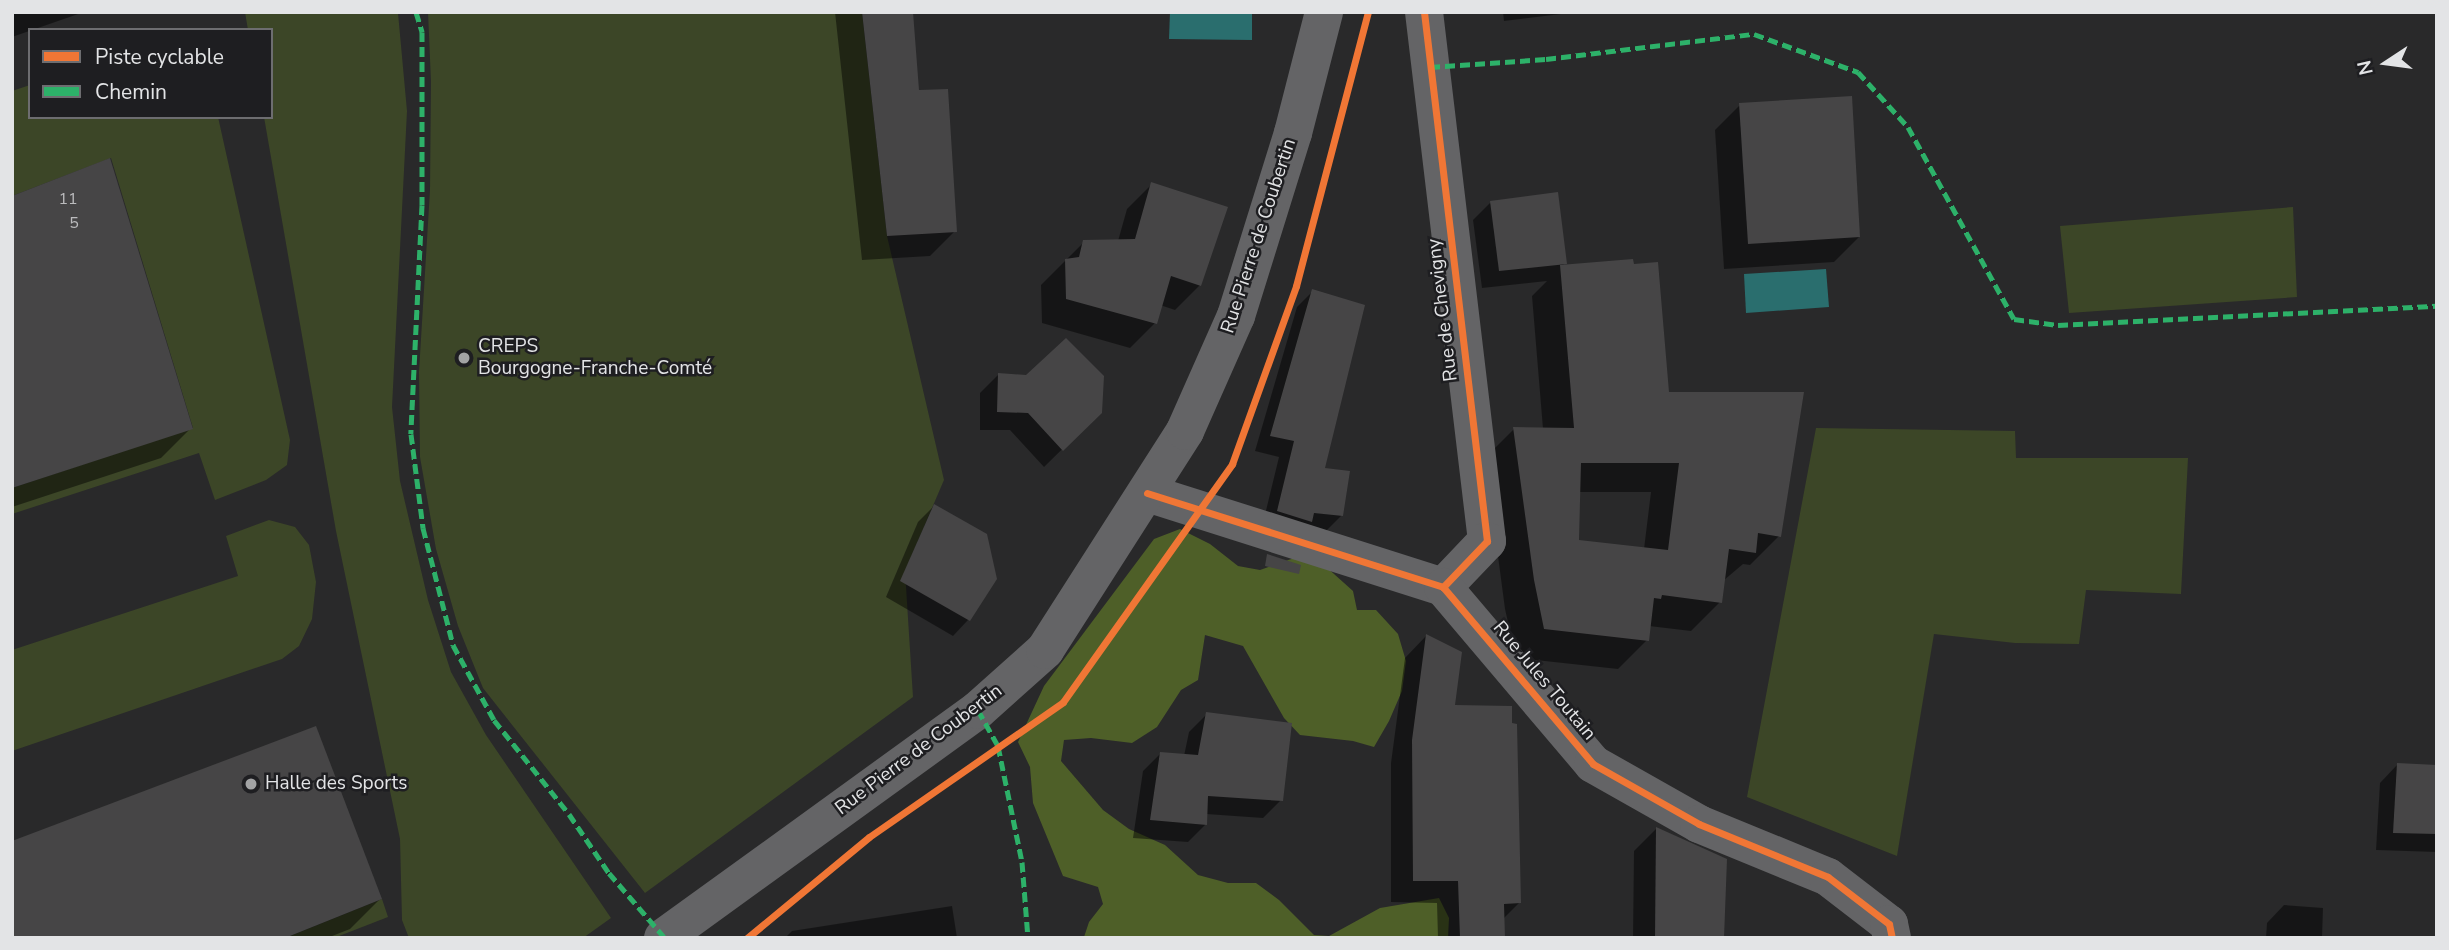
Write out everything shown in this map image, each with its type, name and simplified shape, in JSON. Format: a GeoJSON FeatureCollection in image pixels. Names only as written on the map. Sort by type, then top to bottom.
{"type":"FeatureCollection","features":[{"type":"Feature","properties":{"kind":"street","name":"Rue Pierre de Coubertin"},"geometry":{"type":"LineString","coordinates":[[663,938],[978,710],[1045,650],[1185,431],[1236,316],[1293,133],[1324,12]]}},
{"type":"Feature","properties":{"kind":"street","name":"Rue de Chevigny"},"geometry":{"type":"LineString","coordinates":[[1424,12],[1487,541],[1443,587]]}},
{"type":"Feature","properties":{"kind":"street"},"geometry":{"type":"LineString","coordinates":[[1147,493],[1443,587]]}},
{"type":"Feature","properties":{"kind":"street","name":"Rue Jules Toutain"},"geometry":{"type":"LineString","coordinates":[[1443,587],[1593,764],[1699,824],[1828,877],[1889,924],[1892,938]]}},
{"type":"Feature","properties":{"kind":"green space"},"geometry":{"type":"Polygon","coordinates":[[[245,12],[398,13],[407,111],[392,407],[400,481],[428,600],[451,672],[486,735],[611,918],[583,938],[409,938],[402,920],[400,839],[336,531],[264,119],[273,119],[273,28],[248,28],[245,12]]]}},
{"type":"Feature","properties":{"kind":"green space"},"geometry":{"type":"Polygon","coordinates":[[[428,12],[862,12],[887,236],[944,480],[905,571],[913,697],[645,893],[483,688],[458,626],[436,549],[420,457],[419,372],[430,190],[431,82],[428,12]]]}},
{"type":"Feature","properties":{"kind":"green space"},"geometry":{"type":"Polygon","coordinates":[[[28,86],[28,119],[218,119],[290,440],[287,465],[266,480],[215,500],[199,453],[12,514],[12,488],[193,428],[111,158],[12,196],[12,91],[28,86]]]}},
{"type":"Feature","properties":{"kind":"green space"},"geometry":{"type":"Polygon","coordinates":[[[2293,207],[2297,297],[2069,313],[2060,226],[2293,207]]]}},
{"type":"Feature","properties":{"kind":"green space"},"geometry":{"type":"Polygon","coordinates":[[[1816,428],[2015,431],[2016,458],[2188,458],[2181,594],[2086,590],[2079,644],[2015,643],[1934,634],[1897,856],[1747,797],[1816,428]]]}},
{"type":"Feature","properties":{"kind":"green space"},"geometry":{"type":"Polygon","coordinates":[[[269,520],[295,527],[309,545],[316,582],[312,619],[299,646],[282,659],[12,751],[12,650],[238,576],[226,536],[269,520]]]}},
{"type":"Feature","properties":{"kind":"green space"},"geometry":{"type":"Polygon","coordinates":[[[1180,529],[1210,544],[1238,566],[1260,570],[1294,558],[1324,565],[1353,591],[1357,610],[1376,610],[1398,634],[1406,661],[1402,691],[1389,721],[1374,747],[1353,741],[1300,735],[1284,718],[1243,646],[1205,635],[1198,680],[1181,690],[1157,727],[1132,743],[1091,738],[1064,740],[1061,761],[1103,810],[1129,829],[1165,845],[1198,875],[1228,883],[1256,883],[1279,900],[1314,935],[1329,936],[1380,908],[1439,898],[1449,918],[1448,938],[1084,937],[1089,922],[1103,904],[1098,887],[1063,876],[1033,803],[1030,767],[1018,742],[1044,686],[1154,539],[1180,529]]]}},
{"type":"Feature","properties":{"kind":"green space"},"geometry":{"type":"Polygon","coordinates":[[[382,899],[388,917],[334,938],[285,938],[382,899]]]}},
{"type":"Feature","properties":{"kind":"water"},"geometry":{"type":"Polygon","coordinates":[[[1170,12],[1252,12],[1252,40],[1169,39],[1170,12]]]}},
{"type":"Feature","properties":{"kind":"water"},"geometry":{"type":"Polygon","coordinates":[[[1826,269],[1829,307],[1746,313],[1744,274],[1826,269]]]}},
{"type":"Feature","properties":{"kind":"building"},"geometry":{"type":"Polygon","coordinates":[[[862,12],[913,12],[919,90],[948,89],[957,232],[887,236],[862,12]]]}},
{"type":"Feature","properties":{"kind":"building"},"geometry":{"type":"Polygon","coordinates":[[[1852,96],[1860,237],[1748,244],[1739,103],[1852,96]]]}},
{"type":"Feature","properties":{"kind":"building"},"geometry":{"type":"Polygon","coordinates":[[[110,158],[193,429],[12,488],[12,196],[110,158]]]}},
{"type":"Feature","properties":{"kind":"building"},"geometry":{"type":"Polygon","coordinates":[[[1151,182],[1228,207],[1201,286],[1171,276],[1157,324],[1066,299],[1065,259],[1079,257],[1083,240],[1135,239],[1151,182]]]}},
{"type":"Feature","properties":{"kind":"building"},"geometry":{"type":"Polygon","coordinates":[[[1558,192],[1567,264],[1499,271],[1490,201],[1558,192]]]}},
{"type":"Feature","properties":{"kind":"building"},"geometry":{"type":"Polygon","coordinates":[[[1633,259],[1634,264],[1658,262],[1669,392],[1804,392],[1781,537],[1758,533],[1756,553],[1729,549],[1722,603],[1662,595],[1661,599],[1654,598],[1649,641],[1544,629],[1534,580],[1513,427],[1574,428],[1560,265],[1633,259]],[[1581,463],[1579,540],[1668,550],[1679,463],[1581,463]]]}},
{"type":"Feature","properties":{"kind":"building"},"geometry":{"type":"Polygon","coordinates":[[[1312,289],[1365,305],[1325,468],[1350,471],[1343,516],[1314,513],[1312,522],[1277,511],[1294,441],[1270,436],[1312,289]]]}},
{"type":"Feature","properties":{"kind":"building"},"geometry":{"type":"Polygon","coordinates":[[[1066,338],[1104,376],[1102,413],[1063,451],[1028,413],[997,412],[998,373],[1026,375],[1066,338]]]}},
{"type":"Feature","properties":{"kind":"building"},"geometry":{"type":"Polygon","coordinates":[[[934,504],[987,534],[997,579],[970,621],[900,581],[934,504]]]}},
{"type":"Feature","properties":{"kind":"building"},"geometry":{"type":"Polygon","coordinates":[[[1267,554],[1301,565],[1299,574],[1265,566],[1267,554]]]}},
{"type":"Feature","properties":{"kind":"building"},"geometry":{"type":"Polygon","coordinates":[[[1426,634],[1462,652],[1455,705],[1512,706],[1512,723],[1517,724],[1521,903],[1504,904],[1505,938],[1460,938],[1458,881],[1413,881],[1412,740],[1426,634]]]}},
{"type":"Feature","properties":{"kind":"building"},"geometry":{"type":"Polygon","coordinates":[[[1206,712],[1292,723],[1283,801],[1208,796],[1207,825],[1150,820],[1160,752],[1198,755],[1206,712]]]}},
{"type":"Feature","properties":{"kind":"building","name":"Halle des Sports"},"geometry":{"type":"Polygon","coordinates":[[[316,726],[382,899],[285,938],[12,938],[12,841],[316,726]]]}},
{"type":"Feature","properties":{"kind":"building"},"geometry":{"type":"Polygon","coordinates":[[[2397,763],[2437,765],[2437,834],[2393,833],[2397,763]]]}},
{"type":"Feature","properties":{"kind":"building"},"geometry":{"type":"Polygon","coordinates":[[[1656,827],[1727,859],[1724,938],[1655,938],[1656,827]]]}},
{"type":"Feature","properties":{"kind":"marked path"},"geometry":{"type":"LineString","coordinates":[[416,12],[422,32],[422,205],[411,434],[423,528],[453,645],[494,720],[569,814],[609,873],[664,937]]}},
{"type":"Feature","properties":{"kind":"marked path"},"geometry":{"type":"LineString","coordinates":[[1430,67],[1546,59],[1754,34],[1858,72],[1908,127],[2014,319],[2058,325],[2437,306]]}},
{"type":"Feature","properties":{"kind":"marked path"},"geometry":{"type":"LineString","coordinates":[[978,710],[998,746],[1022,862],[1028,938]]}},
{"type":"Feature","properties":{"kind":"cycle path"},"geometry":{"type":"LineString","coordinates":[[747,938],[869,837],[1063,702],[1232,464],[1296,286],[1368,12]]}},
{"type":"Feature","properties":{"kind":"cycle path"},"geometry":{"type":"LineString","coordinates":[[1424,12],[1487,541],[1443,587]]}},
{"type":"Feature","properties":{"kind":"cycle path"},"geometry":{"type":"LineString","coordinates":[[1147,493],[1443,587],[1593,764],[1699,824],[1828,877],[1889,924],[1892,938]]}},
{"type":"Feature","properties":{"kind":"place","name":"CREPS Bourgogne-Franche-Comté"},"geometry":{"type":"Point","coordinates":[464,358]}},
{"type":"Feature","properties":{"kind":"place","name":"Halle des Sports"},"geometry":{"type":"Point","coordinates":[251,784]}}]}
